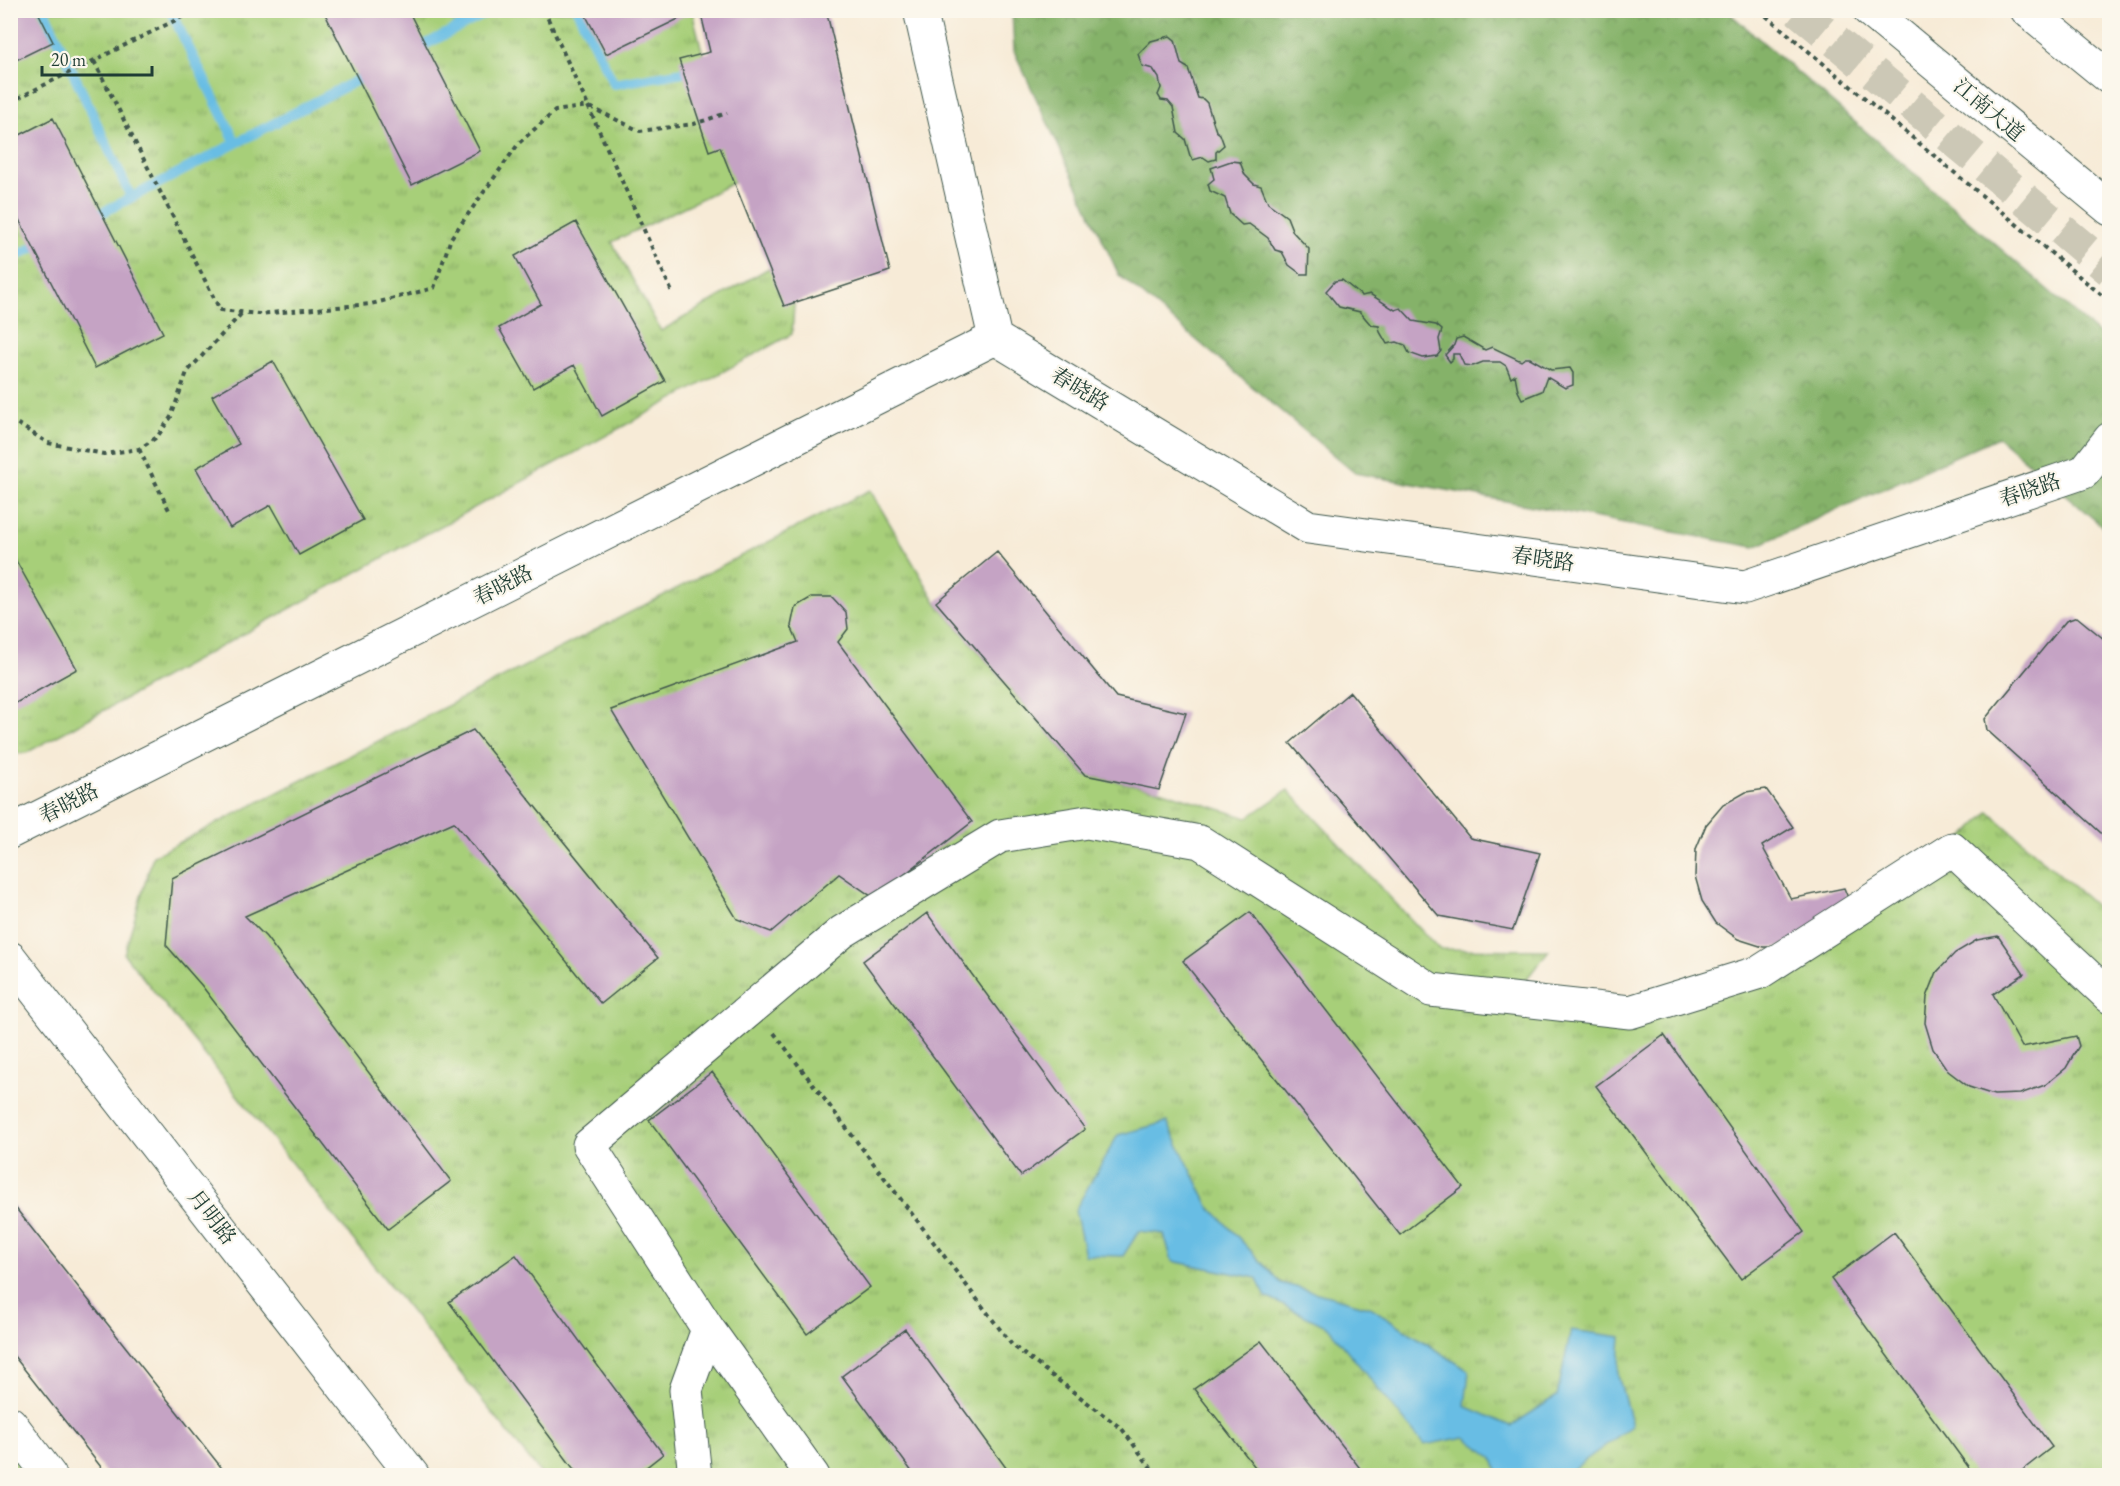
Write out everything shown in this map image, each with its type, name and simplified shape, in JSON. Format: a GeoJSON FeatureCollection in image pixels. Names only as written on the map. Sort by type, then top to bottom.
{"type":"FeatureCollection","features":[{"type":"Feature","properties":{"kind":"street"},"geometry":{"type":"LineString","coordinates":[[920,10],[996,338]]}},
{"type":"Feature","properties":{"kind":"street","name":"江南大道"},"geometry":{"type":"LineString","coordinates":[[1869,10],[2109,209]]}},
{"type":"Feature","properties":{"kind":"street"},"geometry":{"type":"LineString","coordinates":[[2028,10],[2109,78]]}},
{"type":"Feature","properties":{"kind":"street","name":"春晓路"},"geometry":{"type":"LineString","coordinates":[[10,832],[996,338],[1308,527],[1745,587],[2084,472],[2109,439]]}},
{"type":"Feature","properties":{"kind":"street"},"geometry":{"type":"LineString","coordinates":[[813,1476],[708,1329],[589,1145],[842,932],[1000,836],[1087,822],[1200,842],[1431,990],[1630,1012],[1760,972],[1952,849],[2109,997]]}},
{"type":"Feature","properties":{"kind":"street","name":"月明路"},"geometry":{"type":"LineString","coordinates":[[10,958],[413,1476]]}},
{"type":"Feature","properties":{"kind":"street"},"geometry":{"type":"LineString","coordinates":[[695,1476],[686,1390],[708,1329]]}},
{"type":"Feature","properties":{"kind":"street"},"geometry":{"type":"LineString","coordinates":[[10,1423],[50,1476]]}},
{"type":"Feature","properties":{"kind":"path"},"geometry":{"type":"LineString","coordinates":[[10,102],[196,10]]}},
{"type":"Feature","properties":{"kind":"path"},"geometry":{"type":"LineString","coordinates":[[544,10],[672,292]]}},
{"type":"Feature","properties":{"kind":"path"},"geometry":{"type":"LineString","coordinates":[[1759,10],[2109,302]]}},
{"type":"Feature","properties":{"kind":"path"},"geometry":{"type":"LineString","coordinates":[[94,61],[220,310],[259,314],[371,304],[434,288],[451,238],[519,143],[555,111],[588,106],[640,130],[694,124],[727,113]]}},
{"type":"Feature","properties":{"kind":"path"},"geometry":{"type":"LineString","coordinates":[[10,419],[48,442],[104,454],[139,449],[157,437],[171,417],[188,372],[242,312]]}},
{"type":"Feature","properties":{"kind":"path"},"geometry":{"type":"LineString","coordinates":[[139,449],[171,512]]}},
{"type":"Feature","properties":{"kind":"path"},"geometry":{"type":"LineString","coordinates":[[753,1006],[1012,1345],[1122,1429],[1157,1476]]}},
{"type":"Feature","properties":{"kind":"green space"},"geometry":{"type":"Polygon","coordinates":[[[10,11],[692,11],[735,182],[612,242],[661,331],[774,265],[795,290],[792,334],[26,753],[11,754],[10,11]]]}},
{"type":"Feature","properties":{"kind":"green space"},"geometry":{"type":"Polygon","coordinates":[[[1012,11],[1727,11],[2109,343],[2109,532],[1998,437],[1754,547],[1355,473],[1119,275],[1014,51],[1012,11]]]}},
{"type":"Feature","properties":{"kind":"green space"},"geometry":{"type":"Polygon","coordinates":[[[870,490],[936,602],[1085,775],[1159,790],[1247,818],[1288,790],[1439,949],[1549,950],[1512,998],[1630,1012],[1760,972],[1952,849],[1989,812],[2109,918],[2109,1475],[542,1475],[124,954],[153,856],[870,490]]]}},
{"type":"Feature","properties":{"kind":"green space"},"geometry":{"type":"Polygon","coordinates":[[[11,1423],[50,1475],[11,1475],[11,1423]]]}},
{"type":"Feature","properties":{"kind":"water"},"geometry":{"type":"Polygon","coordinates":[[[1167,1122],[1209,1206],[1281,1283],[1372,1308],[1469,1371],[1465,1406],[1511,1426],[1557,1396],[1571,1330],[1621,1337],[1618,1375],[1632,1426],[1565,1475],[1499,1475],[1492,1457],[1465,1437],[1424,1445],[1328,1327],[1266,1297],[1256,1278],[1172,1261],[1164,1234],[1139,1231],[1123,1256],[1085,1255],[1075,1210],[1118,1135],[1167,1122]]]}},
{"type":"Feature","properties":{"kind":"building"},"geometry":{"type":"Polygon","coordinates":[[[10,10],[37,10],[53,42],[10,63],[10,10]]]}},
{"type":"Feature","properties":{"kind":"building"},"geometry":{"type":"Polygon","coordinates":[[[323,10],[408,10],[480,151],[412,185],[323,10]]]}},
{"type":"Feature","properties":{"kind":"building"},"geometry":{"type":"Polygon","coordinates":[[[583,10],[697,10],[606,54],[583,10]]]}},
{"type":"Feature","properties":{"kind":"building"},"geometry":{"type":"Polygon","coordinates":[[[700,10],[826,10],[890,271],[784,306],[720,147],[709,151],[679,60],[710,52],[700,10]]]}},
{"type":"Feature","properties":{"kind":"building"},"geometry":{"type":"Polygon","coordinates":[[[1170,36],[1175,40],[1181,64],[1188,68],[1198,98],[1207,103],[1216,131],[1220,134],[1224,145],[1216,152],[1216,159],[1209,161],[1203,157],[1193,160],[1185,139],[1178,133],[1173,107],[1168,101],[1161,100],[1158,95],[1161,88],[1159,78],[1153,69],[1142,66],[1138,54],[1151,41],[1170,36]]]}},
{"type":"Feature","properties":{"kind":"building"},"geometry":{"type":"Polygon","coordinates":[[[53,118],[163,333],[95,368],[10,202],[10,140],[53,118]]]}},
{"type":"Feature","properties":{"kind":"building"},"geometry":{"type":"Polygon","coordinates":[[[1231,161],[1240,162],[1245,175],[1254,184],[1261,186],[1268,203],[1287,217],[1293,232],[1309,249],[1308,274],[1301,274],[1289,265],[1282,252],[1275,250],[1268,238],[1249,224],[1242,225],[1230,214],[1225,198],[1210,191],[1208,184],[1214,179],[1211,168],[1231,161]]]}},
{"type":"Feature","properties":{"kind":"building"},"geometry":{"type":"Polygon","coordinates":[[[576,222],[665,381],[602,416],[574,365],[533,388],[499,328],[541,304],[515,256],[576,222]]]}},
{"type":"Feature","properties":{"kind":"building"},"geometry":{"type":"Polygon","coordinates":[[[1342,280],[1362,296],[1370,294],[1395,310],[1401,308],[1413,321],[1436,325],[1442,330],[1439,339],[1441,351],[1437,356],[1423,358],[1409,353],[1405,345],[1397,342],[1387,344],[1379,326],[1371,325],[1360,312],[1339,307],[1326,291],[1335,281],[1342,280]]]}},
{"type":"Feature","properties":{"kind":"building"},"geometry":{"type":"Polygon","coordinates":[[[1463,337],[1485,350],[1492,347],[1521,361],[1530,358],[1551,370],[1570,368],[1573,373],[1573,385],[1565,388],[1547,377],[1542,391],[1522,399],[1515,375],[1511,378],[1506,366],[1500,362],[1464,365],[1459,354],[1453,354],[1450,362],[1445,355],[1456,339],[1463,337]]]}},
{"type":"Feature","properties":{"kind":"building"},"geometry":{"type":"Polygon","coordinates":[[[273,361],[363,520],[299,555],[271,505],[230,528],[196,468],[239,444],[212,396],[273,361]]]}},
{"type":"Feature","properties":{"kind":"building"},"geometry":{"type":"Polygon","coordinates":[[[10,550],[77,669],[14,704],[10,699],[10,550]]]}},
{"type":"Feature","properties":{"kind":"building"},"geometry":{"type":"Polygon","coordinates":[[[997,552],[1116,697],[1186,713],[1159,790],[1085,775],[936,602],[997,552]]]}},
{"type":"Feature","properties":{"kind":"building"},"geometry":{"type":"Polygon","coordinates":[[[812,597],[832,597],[846,612],[848,629],[838,642],[972,822],[874,898],[839,874],[771,932],[737,919],[611,710],[798,642],[791,626],[795,607],[812,597]]]}},
{"type":"Feature","properties":{"kind":"building"},"geometry":{"type":"Polygon","coordinates":[[[2077,617],[2110,644],[2110,841],[1987,730],[1985,719],[2066,621],[2077,617]]]}},
{"type":"Feature","properties":{"kind":"building"},"geometry":{"type":"Polygon","coordinates":[[[1350,692],[1470,838],[1540,853],[1513,930],[1439,916],[1290,743],[1350,692]]]}},
{"type":"Feature","properties":{"kind":"building"},"geometry":{"type":"Polygon","coordinates":[[[473,730],[658,958],[601,1004],[454,822],[245,916],[266,937],[451,1181],[388,1229],[202,986],[166,945],[172,878],[473,730]]]}},
{"type":"Feature","properties":{"kind":"building"},"geometry":{"type":"Polygon","coordinates":[[[1766,789],[1793,827],[1762,846],[1791,899],[1844,888],[1848,898],[1790,947],[1763,947],[1738,939],[1716,923],[1702,901],[1695,876],[1696,849],[1706,825],[1723,805],[1746,792],[1766,789]]]}},
{"type":"Feature","properties":{"kind":"building"},"geometry":{"type":"Polygon","coordinates":[[[1250,912],[1463,1187],[1400,1235],[1183,961],[1250,912]]]}},
{"type":"Feature","properties":{"kind":"building"},"geometry":{"type":"Polygon","coordinates":[[[927,913],[1085,1129],[1021,1176],[863,961],[927,913]]]}},
{"type":"Feature","properties":{"kind":"building"},"geometry":{"type":"Polygon","coordinates":[[[1998,936],[2024,974],[1993,994],[2022,1047],[2076,1036],[2079,1046],[2066,1068],[2045,1085],[2020,1094],[1994,1095],[1969,1087],[1948,1071],[1933,1049],[1925,1023],[1927,997],[1937,972],[1955,953],[1977,940],[1998,936]]]}},
{"type":"Feature","properties":{"kind":"building"},"geometry":{"type":"Polygon","coordinates":[[[1664,1035],[1804,1232],[1741,1279],[1596,1086],[1664,1035]]]}},
{"type":"Feature","properties":{"kind":"building"},"geometry":{"type":"Polygon","coordinates":[[[712,1072],[870,1287],[807,1334],[649,1120],[712,1072]]]}},
{"type":"Feature","properties":{"kind":"building"},"geometry":{"type":"Polygon","coordinates":[[[10,1201],[228,1476],[108,1476],[10,1351],[10,1201]]]}},
{"type":"Feature","properties":{"kind":"building"},"geometry":{"type":"Polygon","coordinates":[[[1894,1232],[2052,1447],[2015,1476],[1975,1476],[1831,1279],[1894,1232]]]}},
{"type":"Feature","properties":{"kind":"building"},"geometry":{"type":"Polygon","coordinates":[[[516,1255],[663,1454],[635,1476],[579,1476],[449,1302],[516,1255]]]}},
{"type":"Feature","properties":{"kind":"building"},"geometry":{"type":"Polygon","coordinates":[[[905,1329],[1012,1476],[915,1476],[842,1376],[905,1329]]]}},
{"type":"Feature","properties":{"kind":"building"},"geometry":{"type":"Polygon","coordinates":[[[1261,1341],[1366,1476],[1262,1476],[1194,1389],[1261,1341]]]}},
{"type":"Feature","properties":{"kind":"waterway"},"geometry":{"type":"LineString","coordinates":[[44,10],[131,197]]}},
{"type":"Feature","properties":{"kind":"waterway"},"geometry":{"type":"LineString","coordinates":[[170,10],[236,143]]}},
{"type":"Feature","properties":{"kind":"waterway"},"geometry":{"type":"LineString","coordinates":[[415,50],[492,10]]}},
{"type":"Feature","properties":{"kind":"waterway"},"geometry":{"type":"LineString","coordinates":[[577,10],[614,84],[689,71]]}},
{"type":"Feature","properties":{"kind":"waterway"},"geometry":{"type":"LineString","coordinates":[[90,219],[369,74]]}},
{"type":"Feature","properties":{"kind":"waterway"},"geometry":{"type":"LineString","coordinates":[[10,259],[44,242]]}},
{"type":"Feature","properties":{"kind":"tunnel"},"geometry":{"type":"LineString","coordinates":[[1798,10],[2110,270]]}}]}
